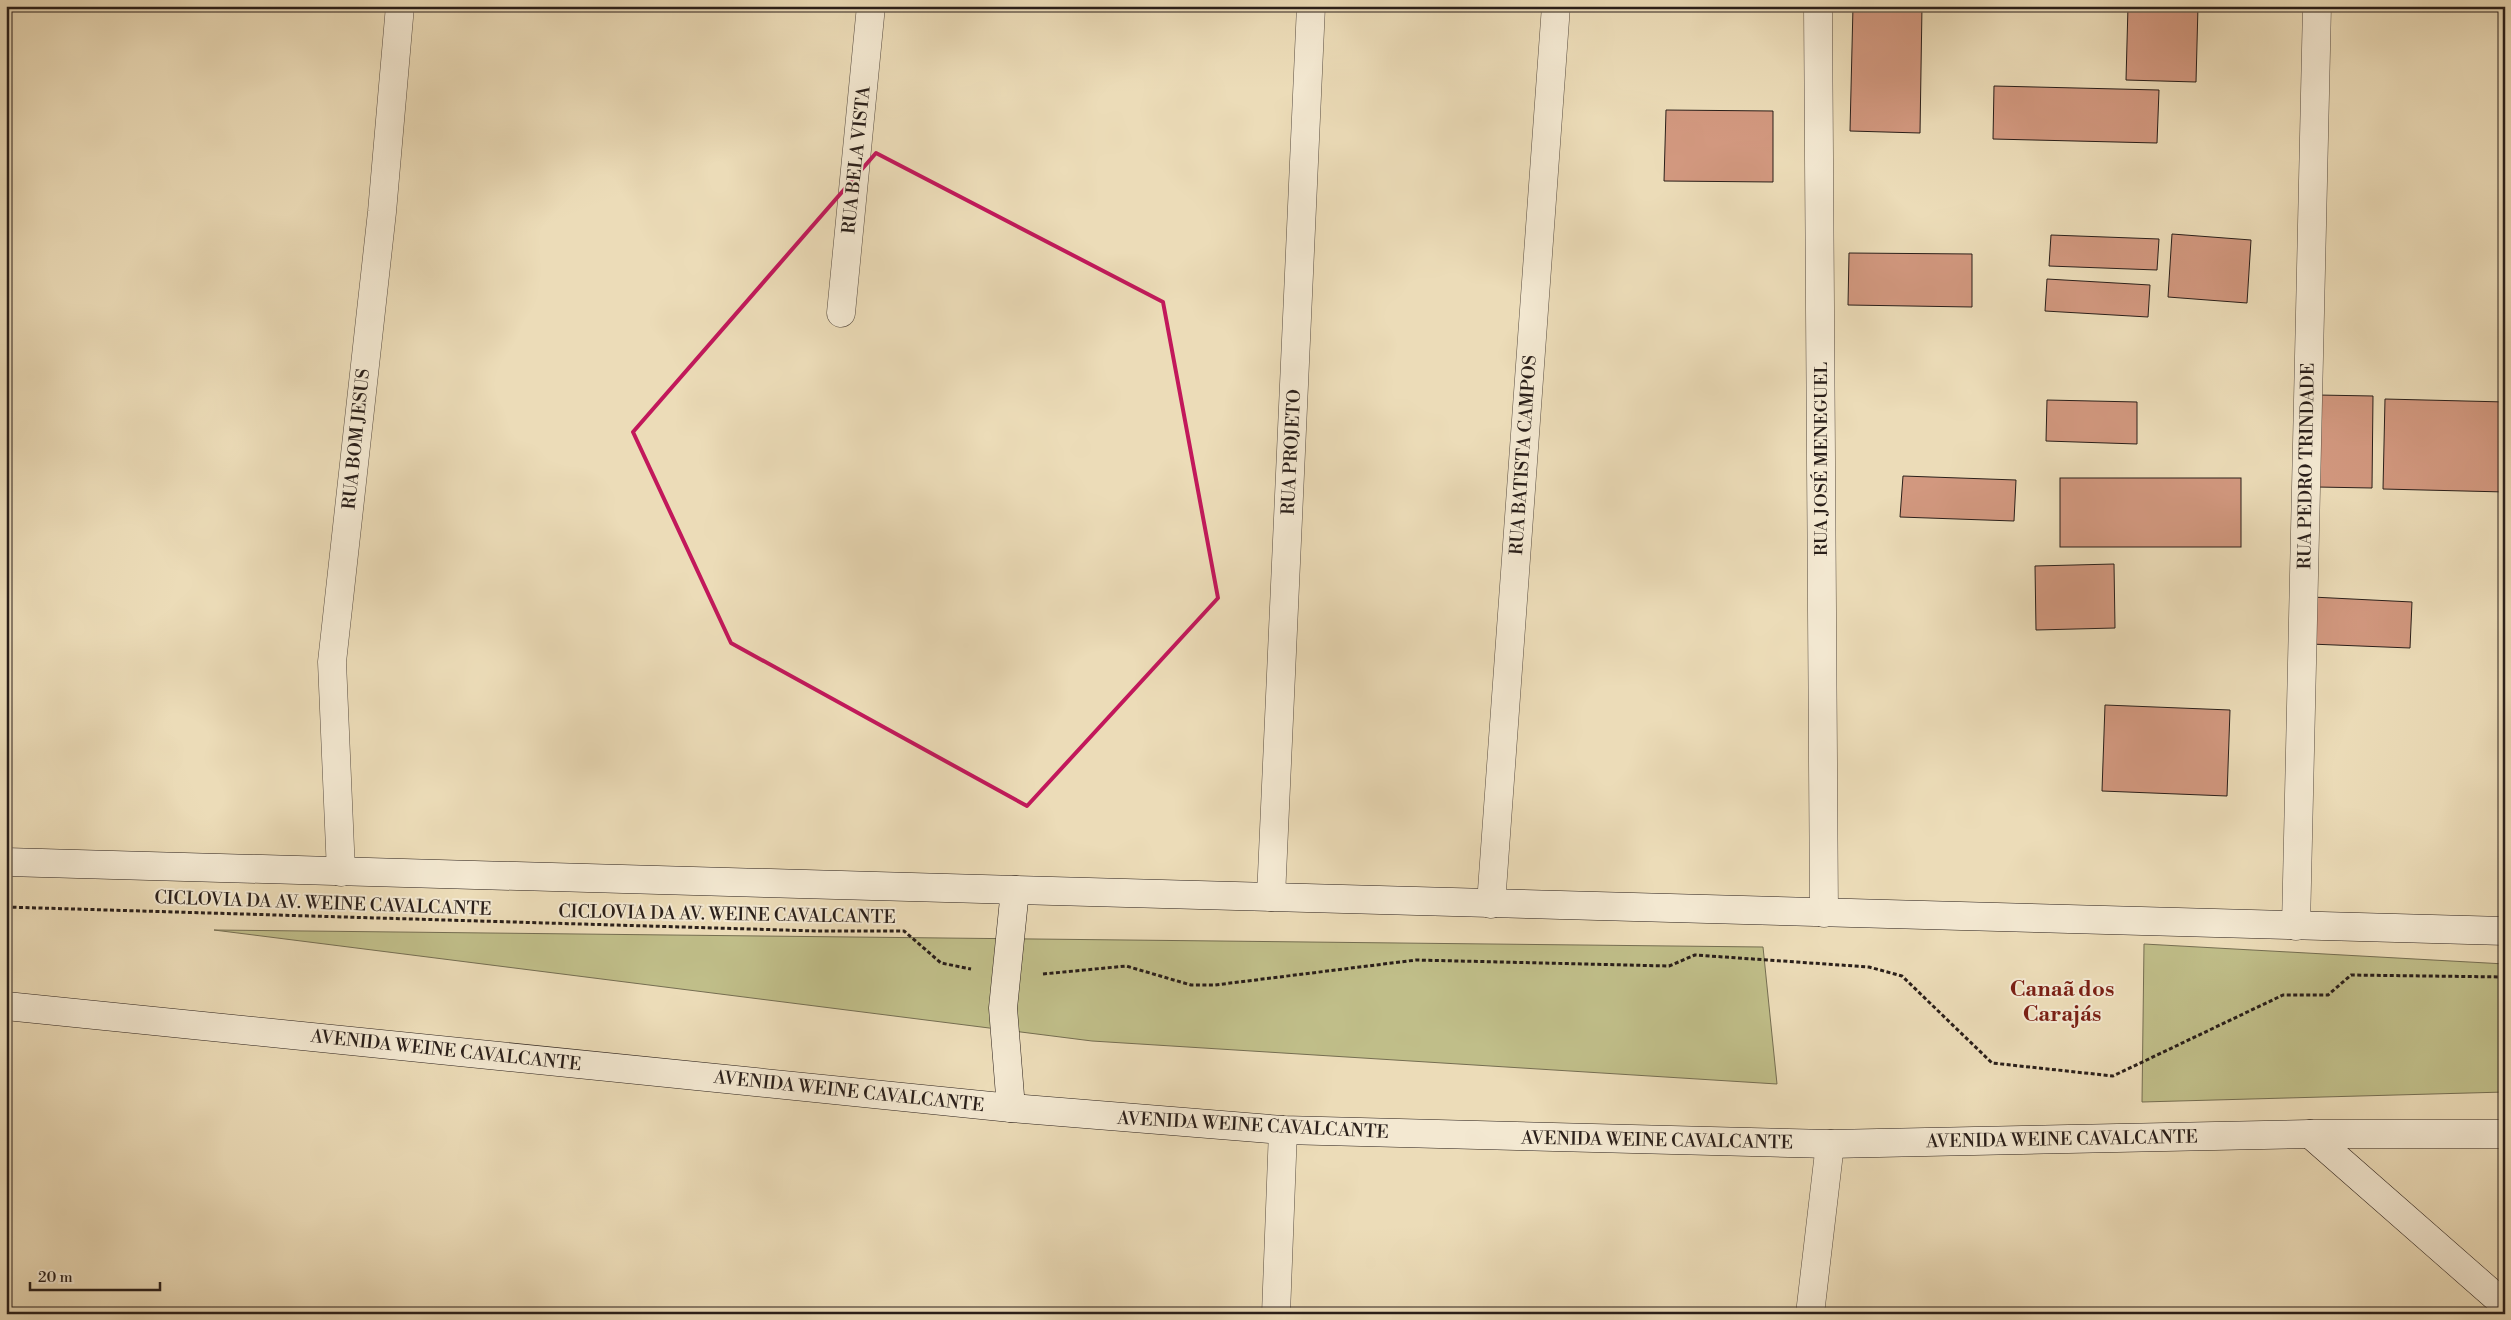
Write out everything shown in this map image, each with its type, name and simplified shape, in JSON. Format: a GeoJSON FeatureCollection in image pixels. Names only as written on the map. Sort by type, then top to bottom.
{"type":"FeatureCollection","features":[{"type":"Feature","properties":{"kind":"main road","name":"RUA BOM JESUS"},"geometry":{"type":"LineString","coordinates":[[341,872],[332,662],[382,212],[400,6]]}},
{"type":"Feature","properties":{"kind":"main road","name":"RUA BELA VISTA"},"geometry":{"type":"LineString","coordinates":[[841,313],[871,6]]}},
{"type":"Feature","properties":{"kind":"main road","name":"RUA PROJETO"},"geometry":{"type":"LineString","coordinates":[[1271,898],[1311,6]]}},
{"type":"Feature","properties":{"kind":"main road","name":"RUA BATISTA CAMPOS"},"geometry":{"type":"LineString","coordinates":[[1491,904],[1556,6]]}},
{"type":"Feature","properties":{"kind":"main road","name":"RUA JOSÉ MENEGUEL"},"geometry":{"type":"LineString","coordinates":[[1818,6],[1824,913]]}},
{"type":"Feature","properties":{"kind":"main road","name":"RUA PEDRO TRINDADE"},"geometry":{"type":"LineString","coordinates":[[2296,926],[2317,6]]}},
{"type":"Feature","properties":{"kind":"main road"},"geometry":{"type":"LineString","coordinates":[[6,862],[2505,932]]}},
{"type":"Feature","properties":{"kind":"main road"},"geometry":{"type":"LineString","coordinates":[[1011,1108],[1003,1008],[1015,890]]}},
{"type":"Feature","properties":{"kind":"main road","name":"AVENIDA WEINE CAVALCANTE"},"geometry":{"type":"LineString","coordinates":[[6,1006],[1011,1108],[1283,1130],[1830,1144],[2310,1134],[2505,1134]]}},
{"type":"Feature","properties":{"kind":"main road"},"geometry":{"type":"LineString","coordinates":[[1276,1314],[1283,1130]]}},
{"type":"Feature","properties":{"kind":"main road"},"geometry":{"type":"LineString","coordinates":[[2310,1134],[2505,1305]]}},
{"type":"Feature","properties":{"kind":"main road"},"geometry":{"type":"LineString","coordinates":[[1810,1314],[1830,1144]]}},
{"type":"Feature","properties":{"kind":"path","name":"CICLOVIA DA AV. WEINE CAVALCANTE"},"geometry":{"type":"LineString","coordinates":[[6,907],[807,931],[904,931],[941,963],[1007,977],[1126,966],[1191,985],[1216,985],[1416,960],[1669,966],[1696,955],[1869,967],[1902,976],[1992,1062],[2113,1076],[2283,995],[2328,995],[2351,975],[2505,977]]}},
{"type":"Feature","properties":{"kind":"highlighted area"},"geometry":{"type":"Polygon","coordinates":[[[876,153],[1163,302],[1218,598],[1027,806],[731,643],[633,432],[876,153]]]}},
{"type":"Feature","properties":{"kind":"shaded area"},"geometry":{"type":"Polygon","coordinates":[[[214,930],[1763,947],[1777,1084],[1092,1041],[214,930]]]}},
{"type":"Feature","properties":{"kind":"shaded area"},"geometry":{"type":"Polygon","coordinates":[[[2144,944],[2505,964],[2505,1092],[2142,1102],[2144,944]]]}},
{"type":"Feature","properties":{"kind":"building"},"geometry":{"type":"Polygon","coordinates":[[[1853,6],[1922,6],[1920,133],[1850,131],[1853,6]]]}},
{"type":"Feature","properties":{"kind":"building"},"geometry":{"type":"Polygon","coordinates":[[[2128,6],[2198,6],[2196,82],[2126,80],[2128,6]]]}},
{"type":"Feature","properties":{"kind":"building"},"geometry":{"type":"Polygon","coordinates":[[[1994,86],[2159,90],[2157,143],[1993,139],[1994,86]]]}},
{"type":"Feature","properties":{"kind":"building"},"geometry":{"type":"Polygon","coordinates":[[[1666,110],[1773,111],[1773,182],[1664,181],[1666,110]]]}},
{"type":"Feature","properties":{"kind":"building"},"geometry":{"type":"Polygon","coordinates":[[[2172,234],[2251,240],[2247,303],[2168,297],[2172,234]]]}},
{"type":"Feature","properties":{"kind":"building"},"geometry":{"type":"Polygon","coordinates":[[[2051,235],[2159,239],[2157,270],[2049,266],[2051,235]]]}},
{"type":"Feature","properties":{"kind":"building"},"geometry":{"type":"Polygon","coordinates":[[[1849,253],[1972,254],[1972,307],[1848,305],[1849,253]]]}},
{"type":"Feature","properties":{"kind":"building"},"geometry":{"type":"Polygon","coordinates":[[[2047,279],[2150,285],[2148,317],[2045,311],[2047,279]]]}},
{"type":"Feature","properties":{"kind":"building"},"geometry":{"type":"Polygon","coordinates":[[[2318,395],[2373,396],[2372,488],[2317,487],[2318,395]]]}},
{"type":"Feature","properties":{"kind":"building"},"geometry":{"type":"Polygon","coordinates":[[[2385,399],[2505,402],[2505,492],[2383,489],[2385,399]]]}},
{"type":"Feature","properties":{"kind":"building"},"geometry":{"type":"Polygon","coordinates":[[[2047,400],[2137,402],[2137,444],[2046,441],[2047,400]]]}},
{"type":"Feature","properties":{"kind":"building"},"geometry":{"type":"Polygon","coordinates":[[[1903,476],[2016,480],[2014,521],[1900,517],[1903,476]]]}},
{"type":"Feature","properties":{"kind":"building"},"geometry":{"type":"Polygon","coordinates":[[[2060,478],[2241,478],[2241,547],[2060,547],[2060,478]]]}},
{"type":"Feature","properties":{"kind":"building"},"geometry":{"type":"Polygon","coordinates":[[[2114,564],[2115,628],[2036,630],[2035,566],[2114,564]]]}},
{"type":"Feature","properties":{"kind":"building"},"geometry":{"type":"Polygon","coordinates":[[[2312,597],[2412,602],[2410,648],[2310,644],[2312,597]]]}},
{"type":"Feature","properties":{"kind":"building"},"geometry":{"type":"Polygon","coordinates":[[[2105,705],[2230,710],[2227,796],[2102,791],[2105,705]]]}},
{"type":"Feature","properties":{"kind":"district","name":"Canaã dos Carajás"},"geometry":{"type":"Point","coordinates":[2062,1000]}}]}
